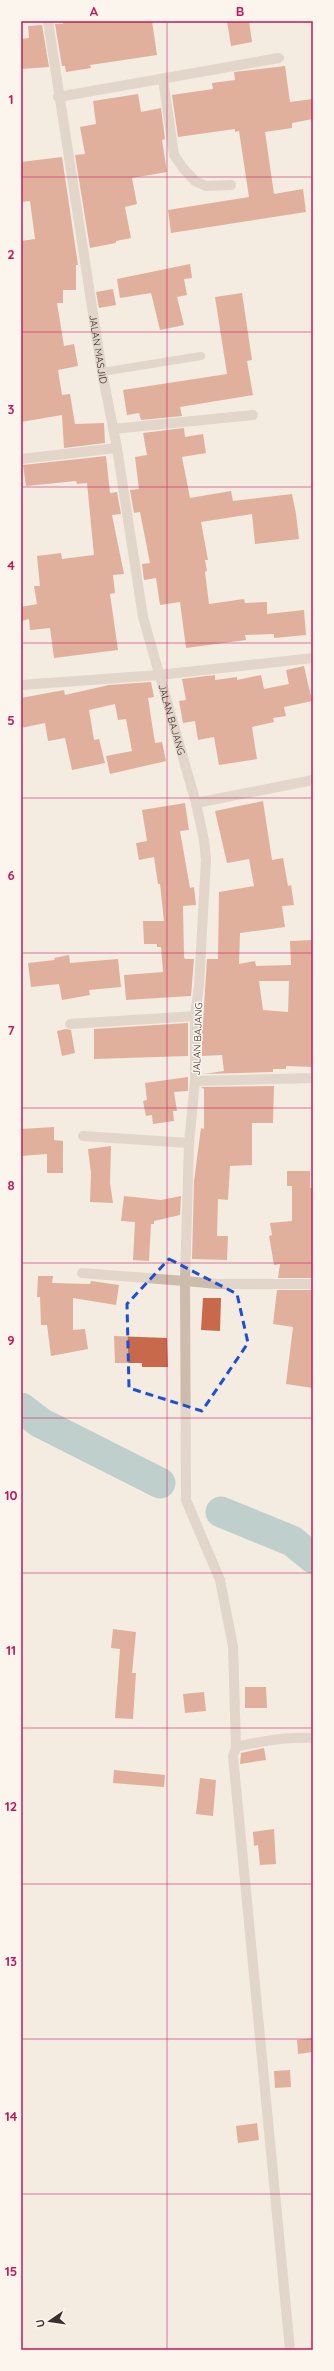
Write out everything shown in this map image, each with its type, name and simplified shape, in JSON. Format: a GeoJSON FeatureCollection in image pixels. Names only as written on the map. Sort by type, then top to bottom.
{"type":"FeatureCollection","features":[{"type":"Feature","properties":{"kind":"street","name":"JALAN MASJID"},"geometry":{"type":"LineString","coordinates":[[48,21],[58,97],[102,372],[117,448],[143,617],[159,675]]}},
{"type":"Feature","properties":{"kind":"street"},"geometry":{"type":"LineString","coordinates":[[58,97],[279,58]]}},
{"type":"Feature","properties":{"kind":"street"},"geometry":{"type":"LineString","coordinates":[[162,79],[174,155],[195,181],[206,186],[230,185]]}},
{"type":"Feature","properties":{"kind":"street"},"geometry":{"type":"LineString","coordinates":[[113,429],[253,415]]}},
{"type":"Feature","properties":{"kind":"street"},"geometry":{"type":"LineString","coordinates":[[21,459],[117,448]]}},
{"type":"Feature","properties":{"kind":"street"},"geometry":{"type":"LineString","coordinates":[[21,685],[159,675],[313,658]]}},
{"type":"Feature","properties":{"kind":"street","name":"JALAN BAJANG"},"geometry":{"type":"LineString","coordinates":[[159,675],[196,803],[204,840],[206,860],[199,986],[195,1016],[195,1081],[189,1144],[186,1281],[186,1500],[220,1580],[233,1646],[236,1747],[233,1756],[233,1778],[290,2350]]}},
{"type":"Feature","properties":{"kind":"street"},"geometry":{"type":"LineString","coordinates":[[196,803],[313,780]]}},
{"type":"Feature","properties":{"kind":"street"},"geometry":{"type":"LineString","coordinates":[[70,1024],[195,1016]]}},
{"type":"Feature","properties":{"kind":"street"},"geometry":{"type":"LineString","coordinates":[[195,1081],[313,1078]]}},
{"type":"Feature","properties":{"kind":"street"},"geometry":{"type":"LineString","coordinates":[[82,1136],[189,1144]]}},
{"type":"Feature","properties":{"kind":"street"},"geometry":{"type":"LineString","coordinates":[[82,1273],[218,1284],[313,1284]]}},
{"type":"Feature","properties":{"kind":"street"},"geometry":{"type":"LineString","coordinates":[[236,1747],[295,1737],[313,1738]]}},
{"type":"Feature","properties":{"kind":"lane"},"geometry":{"type":"LineString","coordinates":[[102,372],[201,356]]}},
{"type":"Feature","properties":{"kind":"highlighted area"},"geometry":{"type":"Polygon","coordinates":[[[169,1259],[237,1294],[248,1343],[202,1411],[129,1388],[127,1304],[169,1259]]]}},
{"type":"Feature","properties":{"kind":"building"},"geometry":{"type":"Polygon","coordinates":[[[62,21],[152,21],[157,55],[90,65],[91,68],[66,72],[65,66],[62,66],[55,24],[63,24],[62,21]]]}},
{"type":"Feature","properties":{"kind":"building"},"geometry":{"type":"Polygon","coordinates":[[[227,21],[249,21],[252,42],[231,46],[227,21]]]}},
{"type":"Feature","properties":{"kind":"building"},"geometry":{"type":"Polygon","coordinates":[[[42,25],[49,67],[21,69],[21,39],[29,38],[28,26],[42,25]]]}},
{"type":"Feature","properties":{"kind":"building"},"geometry":{"type":"Polygon","coordinates":[[[285,66],[290,102],[313,99],[313,119],[292,123],[292,128],[265,132],[274,194],[303,189],[306,212],[171,233],[168,210],[249,197],[239,131],[235,132],[235,129],[178,137],[172,95],[213,89],[212,83],[235,80],[234,72],[285,66]]]}},
{"type":"Feature","properties":{"kind":"building"},"geometry":{"type":"Polygon","coordinates":[[[138,94],[141,112],[161,108],[165,139],[162,140],[167,172],[132,178],[137,204],[125,207],[131,238],[116,241],[116,243],[90,248],[75,155],[85,154],[80,127],[96,124],[93,101],[138,94]]]}},
{"type":"Feature","properties":{"kind":"building"},"geometry":{"type":"Polygon","coordinates":[[[62,157],[78,265],[76,265],[76,290],[63,290],[63,303],[57,303],[64,346],[74,344],[78,366],[58,370],[62,395],[70,394],[75,424],[104,423],[105,443],[64,448],[62,415],[21,422],[21,241],[35,239],[30,201],[21,202],[21,162],[62,157]]]}},
{"type":"Feature","properties":{"kind":"building"},"geometry":{"type":"Polygon","coordinates":[[[190,264],[192,278],[184,279],[187,295],[177,297],[184,325],[160,330],[151,293],[120,298],[117,279],[190,264]]]}},
{"type":"Feature","properties":{"kind":"building"},"geometry":{"type":"Polygon","coordinates":[[[113,289],[116,305],[99,308],[96,292],[113,289]]]}},
{"type":"Feature","properties":{"kind":"building"},"geometry":{"type":"Polygon","coordinates":[[[242,293],[252,360],[247,361],[253,395],[180,407],[182,416],[141,420],[139,413],[127,415],[123,390],[227,374],[215,297],[242,293]]]}},
{"type":"Feature","properties":{"kind":"building"},"geometry":{"type":"Polygon","coordinates":[[[184,428],[185,437],[203,434],[206,453],[182,457],[190,498],[231,491],[233,501],[292,494],[296,514],[299,539],[255,544],[252,514],[201,522],[208,560],[205,560],[207,571],[205,572],[209,604],[244,599],[245,603],[267,602],[267,614],[304,610],[306,635],[274,638],[274,634],[245,635],[246,640],[186,648],[180,602],[160,605],[156,578],[144,580],[142,564],[150,563],[140,512],[134,513],[130,490],[139,489],[135,457],[147,455],[143,433],[184,428]]]}},
{"type":"Feature","properties":{"kind":"building"},"geometry":{"type":"Polygon","coordinates":[[[106,456],[110,493],[117,492],[121,514],[112,515],[124,574],[113,575],[115,593],[110,594],[118,650],[54,658],[50,628],[30,630],[29,619],[21,621],[21,607],[37,604],[34,586],[40,586],[37,556],[61,553],[62,559],[94,555],[87,483],[77,484],[76,481],[26,486],[23,465],[106,456]]]}},
{"type":"Feature","properties":{"kind":"building"},"geometry":{"type":"Polygon","coordinates":[[[304,666],[312,701],[284,707],[286,716],[273,718],[274,722],[252,727],[257,759],[219,765],[214,737],[198,740],[195,721],[183,723],[179,701],[186,700],[182,679],[215,675],[215,680],[237,677],[237,680],[261,675],[264,689],[289,684],[286,670],[304,666]]]}},
{"type":"Feature","properties":{"kind":"building"},"geometry":{"type":"Polygon","coordinates":[[[151,682],[154,697],[148,698],[155,743],[162,742],[166,761],[110,774],[106,756],[132,751],[126,719],[118,720],[115,704],[89,710],[94,740],[99,739],[105,763],[72,770],[65,738],[48,741],[45,723],[21,728],[21,698],[64,690],[65,695],[109,685],[151,682]]]}},
{"type":"Feature","properties":{"kind":"building"},"geometry":{"type":"Polygon","coordinates":[[[263,801],[272,860],[283,858],[288,886],[291,885],[294,905],[282,906],[285,927],[240,933],[239,964],[255,961],[256,966],[291,965],[290,941],[313,940],[313,1067],[286,1066],[286,1069],[273,1069],[273,1072],[204,1074],[224,1071],[222,1055],[202,1056],[202,1022],[207,959],[218,959],[219,892],[254,886],[249,859],[227,863],[215,811],[263,801]],[[259,981],[263,1010],[288,1012],[289,981],[259,981]]]}},
{"type":"Feature","properties":{"kind":"building"},"geometry":{"type":"Polygon","coordinates":[[[185,803],[189,830],[180,831],[190,888],[194,887],[196,905],[183,906],[184,957],[185,959],[194,959],[191,996],[126,1000],[124,975],[163,972],[161,947],[157,947],[157,944],[144,944],[143,921],[164,921],[160,884],[158,884],[154,857],[139,860],[136,843],[147,841],[142,810],[185,803]]]}},
{"type":"Feature","properties":{"kind":"building"},"geometry":{"type":"Polygon","coordinates":[[[69,955],[70,963],[118,959],[121,987],[89,990],[90,995],[62,1000],[59,984],[31,987],[28,963],[55,960],[54,958],[69,955]]]}},
{"type":"Feature","properties":{"kind":"building"},"geometry":{"type":"Polygon","coordinates":[[[188,1023],[188,1056],[94,1059],[94,1029],[188,1023]]]}},
{"type":"Feature","properties":{"kind":"building"},"geometry":{"type":"Polygon","coordinates":[[[66,1029],[71,1030],[75,1053],[62,1056],[57,1031],[66,1029]]]}},
{"type":"Feature","properties":{"kind":"building"},"geometry":{"type":"Polygon","coordinates":[[[188,1077],[188,1091],[174,1092],[177,1111],[173,1111],[174,1121],[153,1124],[152,1115],[146,1116],[143,1101],[147,1100],[145,1083],[188,1077]]]}},
{"type":"Feature","properties":{"kind":"building"},"geometry":{"type":"Polygon","coordinates":[[[274,1086],[273,1123],[252,1123],[252,1165],[230,1166],[228,1200],[218,1199],[217,1236],[228,1236],[227,1260],[192,1259],[194,1181],[201,1128],[204,1129],[204,1089],[201,1087],[274,1086]]]}},
{"type":"Feature","properties":{"kind":"building"},"geometry":{"type":"Polygon","coordinates":[[[54,1127],[54,1140],[63,1141],[63,1173],[47,1173],[47,1154],[21,1156],[21,1129],[54,1127]]]}},
{"type":"Feature","properties":{"kind":"building"},"geometry":{"type":"Polygon","coordinates":[[[111,1146],[110,1183],[113,1203],[90,1202],[91,1173],[88,1149],[111,1146]]]}},
{"type":"Feature","properties":{"kind":"building"},"geometry":{"type":"Polygon","coordinates":[[[287,1171],[310,1171],[310,1188],[312,1188],[313,1278],[278,1278],[280,1264],[274,1265],[269,1236],[272,1235],[270,1223],[292,1221],[292,1186],[287,1186],[287,1171]]]}},
{"type":"Feature","properties":{"kind":"building"},"geometry":{"type":"Polygon","coordinates":[[[124,1196],[161,1200],[181,1196],[180,1215],[154,1221],[154,1224],[151,1224],[149,1261],[133,1260],[135,1222],[121,1221],[124,1196]]]}},
{"type":"Feature","properties":{"kind":"building"},"geometry":{"type":"Polygon","coordinates":[[[38,1276],[53,1276],[52,1283],[90,1284],[91,1281],[119,1285],[116,1305],[73,1298],[73,1330],[85,1329],[88,1349],[51,1356],[47,1325],[41,1325],[40,1297],[37,1297],[38,1276]]]}},
{"type":"Feature","properties":{"kind":"building"},"geometry":{"type":"Polygon","coordinates":[[[277,1290],[313,1290],[313,1388],[286,1384],[293,1327],[273,1324],[277,1290]]]}},
{"type":"Feature","properties":{"kind":"building"},"geometry":{"type":"Polygon","coordinates":[[[203,1298],[221,1298],[220,1331],[201,1330],[203,1298]]]}},
{"type":"Feature","properties":{"kind":"building"},"geometry":{"type":"Polygon","coordinates":[[[114,1336],[167,1338],[168,1367],[142,1367],[142,1363],[115,1363],[114,1336]]]}},
{"type":"Feature","properties":{"kind":"building"},"geometry":{"type":"Polygon","coordinates":[[[113,1629],[136,1632],[132,1673],[136,1673],[133,1719],[115,1718],[120,1649],[111,1648],[113,1629]]]}},
{"type":"Feature","properties":{"kind":"building"},"geometry":{"type":"Polygon","coordinates":[[[245,1687],[266,1687],[267,1708],[245,1708],[245,1687]]]}},
{"type":"Feature","properties":{"kind":"building"},"geometry":{"type":"Polygon","coordinates":[[[204,1692],[206,1711],[185,1713],[183,1694],[204,1692]]]}},
{"type":"Feature","properties":{"kind":"building"},"geometry":{"type":"Polygon","coordinates":[[[264,1748],[266,1760],[240,1764],[241,1753],[264,1748]]]}},
{"type":"Feature","properties":{"kind":"building"},"geometry":{"type":"Polygon","coordinates":[[[114,1770],[165,1775],[164,1787],[113,1783],[114,1770]]]}},
{"type":"Feature","properties":{"kind":"building"},"geometry":{"type":"Polygon","coordinates":[[[200,1778],[216,1780],[213,1816],[196,1814],[200,1778]]]}},
{"type":"Feature","properties":{"kind":"building"},"geometry":{"type":"Polygon","coordinates":[[[274,1829],[276,1864],[260,1865],[258,1845],[254,1846],[253,1832],[274,1829]]]}},
{"type":"Feature","properties":{"kind":"building"},"geometry":{"type":"Polygon","coordinates":[[[313,2038],[313,2052],[298,2054],[297,2040],[313,2038]]]}},
{"type":"Feature","properties":{"kind":"building"},"geometry":{"type":"Polygon","coordinates":[[[290,2070],[291,2087],[275,2088],[274,2071],[290,2070]]]}},
{"type":"Feature","properties":{"kind":"building"},"geometry":{"type":"Polygon","coordinates":[[[257,2123],[259,2140],[238,2143],[236,2126],[257,2123]]]}},
{"type":"Feature","properties":{"kind":"waterway"},"geometry":{"type":"LineString","coordinates":[[21,1408],[41,1423],[160,1483]]}},
{"type":"Feature","properties":{"kind":"waterway"},"geometry":{"type":"LineString","coordinates":[[221,1512],[292,1541],[313,1558]]}}]}
